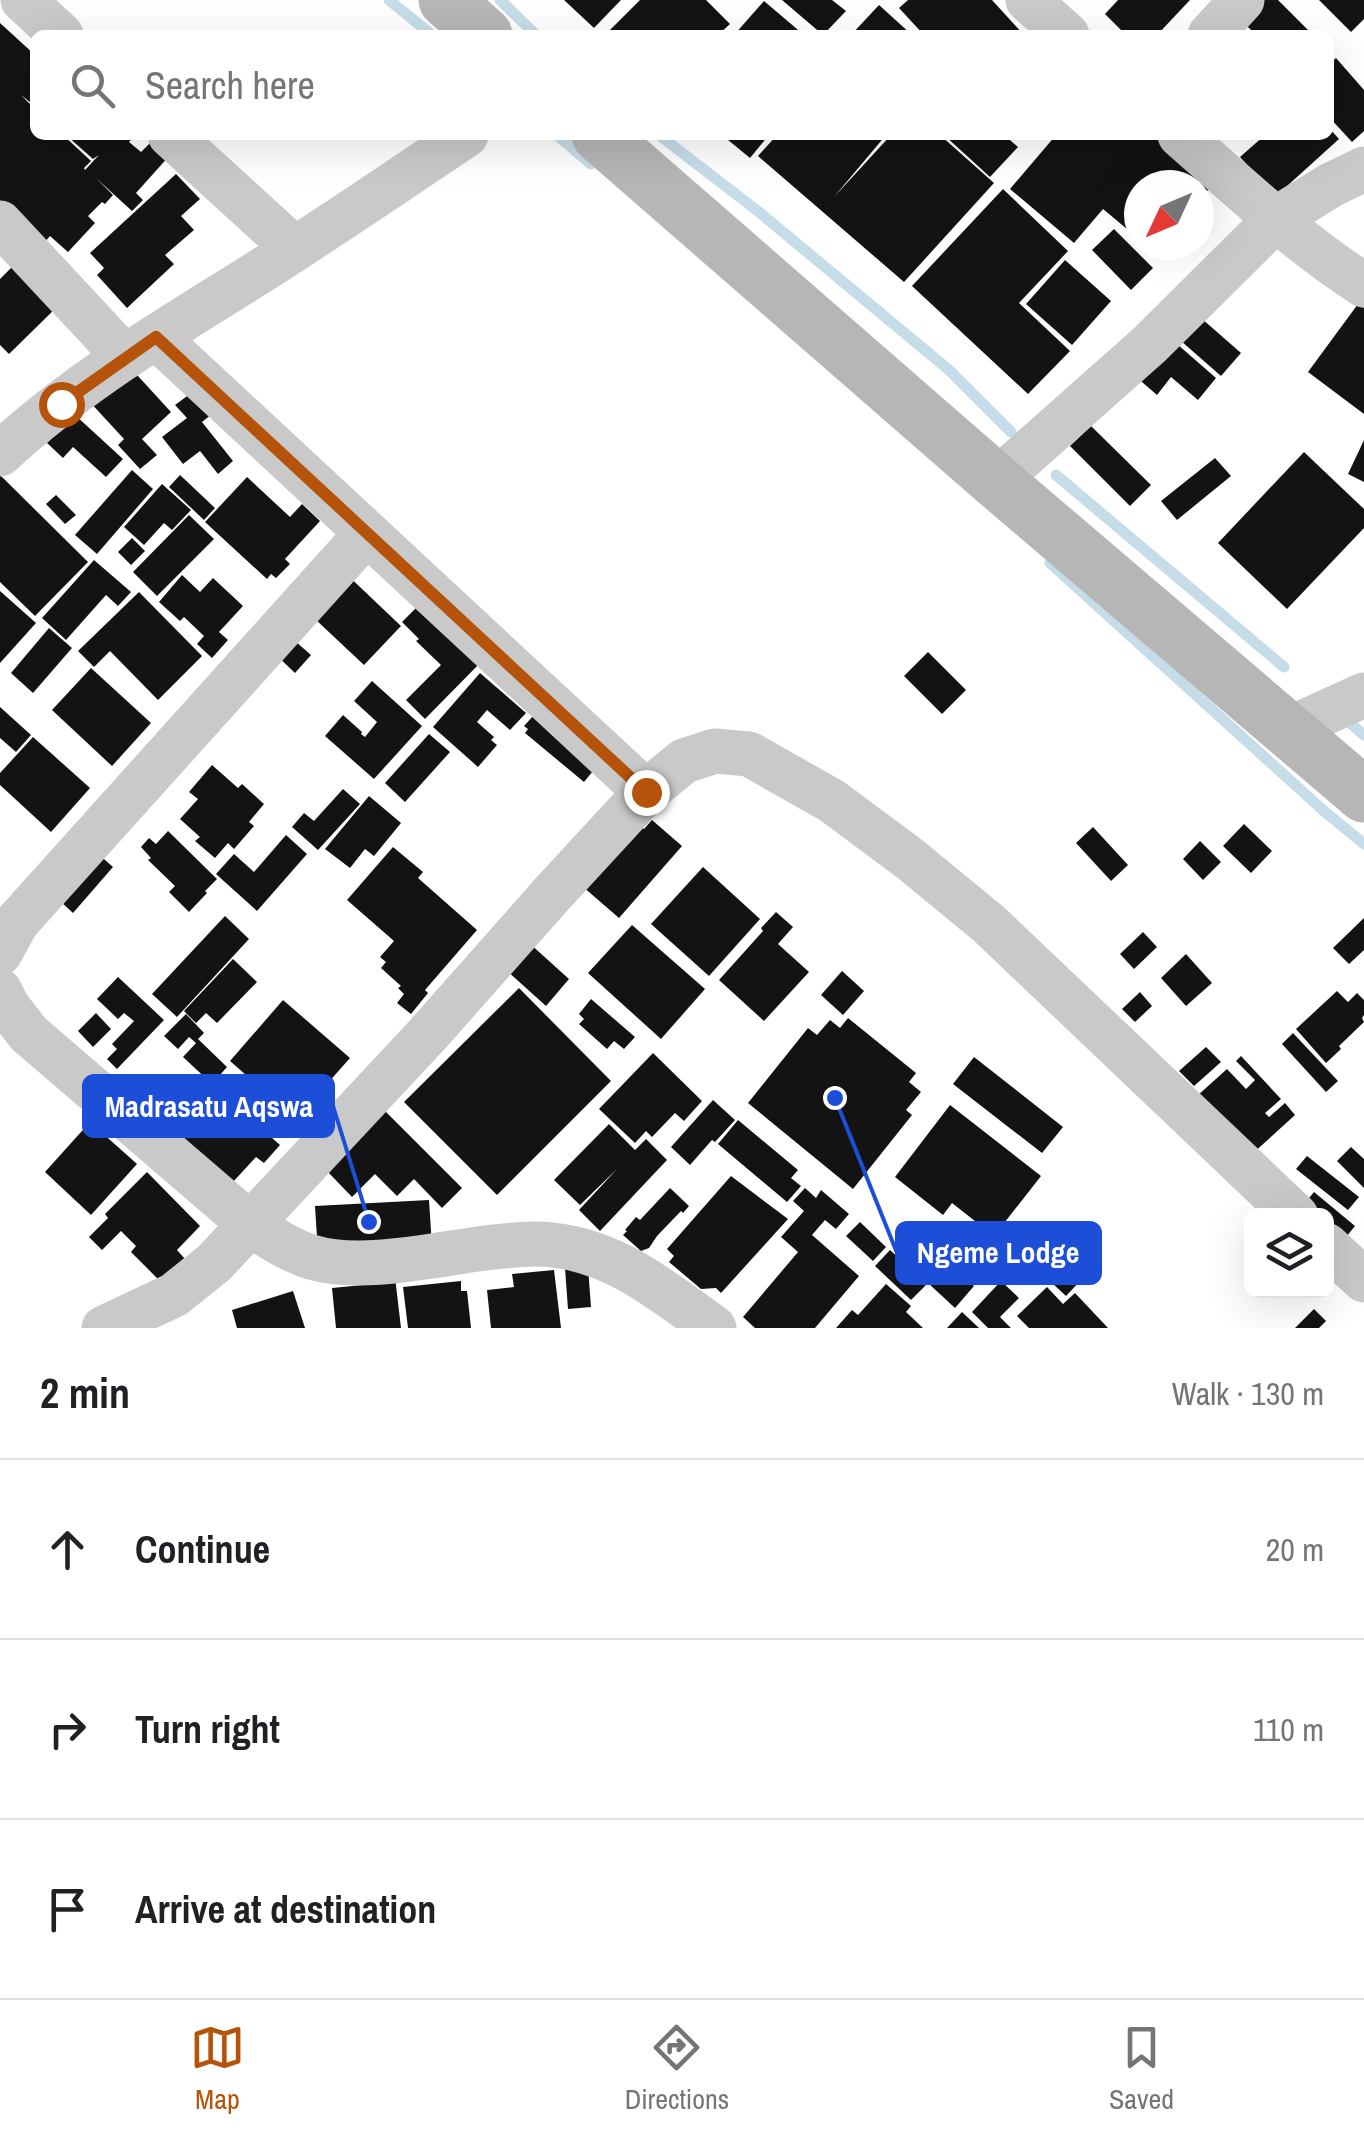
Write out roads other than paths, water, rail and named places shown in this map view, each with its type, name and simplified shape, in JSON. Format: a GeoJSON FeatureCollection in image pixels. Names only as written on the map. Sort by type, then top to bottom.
{"type":"FeatureCollection","features":[{"type":"Feature","properties":{"kind":"street"},"geometry":{"type":"LineString","coordinates":[[23,0],[56,30]]}},
{"type":"Feature","properties":{"kind":"street"},"geometry":{"type":"LineString","coordinates":[[446,0],[480,30]]}},
{"type":"Feature","properties":{"kind":"street"},"geometry":{"type":"LineString","coordinates":[[1028,0],[1061,30]]}},
{"type":"Feature","properties":{"kind":"street"},"geometry":{"type":"LineString","coordinates":[[1215,30],[1242,0]]}},
{"type":"Feature","properties":{"kind":"street"},"geometry":{"type":"LineString","coordinates":[[175,140],[295,249]]}},
{"type":"Feature","properties":{"kind":"street"},"geometry":{"type":"LineString","coordinates":[[0,454],[140,347],[458,140]]}},
{"type":"Feature","properties":{"kind":"street"},"geometry":{"type":"LineString","coordinates":[[605,140],[1364,795]]}},
{"type":"Feature","properties":{"kind":"street"},"geometry":{"type":"LineString","coordinates":[[1186,140],[1276,220],[1364,284]]}},
{"type":"Feature","properties":{"kind":"street"},"geometry":{"type":"LineString","coordinates":[[996,481],[1149,346],[1276,220],[1331,184],[1364,169]]}},
{"type":"Feature","properties":{"kind":"street"},"geometry":{"type":"LineString","coordinates":[[0,223],[140,347],[367,533],[646,792]]}},
{"type":"Feature","properties":{"kind":"street"},"geometry":{"type":"LineString","coordinates":[[0,954],[17,922],[367,533]]}},
{"type":"Feature","properties":{"kind":"street"},"geometry":{"type":"LineString","coordinates":[[1289,729],[1364,695]]}},
{"type":"Feature","properties":{"kind":"street"},"geometry":{"type":"LineString","coordinates":[[104,1328],[174,1295],[214,1263],[646,792],[684,762],[715,752],[749,754],[832,801],[910,859],[988,924],[1288,1208]]}},
{"type":"Feature","properties":{"kind":"street"},"geometry":{"type":"LineString","coordinates":[[0,991],[29,1034],[250,1224],[284,1246],[345,1264],[552,1244],[634,1270],[714,1328]]}},
{"type":"Feature","properties":{"kind":"street"},"geometry":{"type":"LineString","coordinates":[[1334,1252],[1364,1280]]}},
{"type":"Feature","properties":{"kind":"waterway"},"geometry":{"type":"LineString","coordinates":[[389,0],[426,30]]}},
{"type":"Feature","properties":{"kind":"waterway"},"geometry":{"type":"LineString","coordinates":[[500,0],[531,30]]}},
{"type":"Feature","properties":{"kind":"waterway"},"geometry":{"type":"LineString","coordinates":[[563,140],[591,164]]}},
{"type":"Feature","properties":{"kind":"waterway"},"geometry":{"type":"LineString","coordinates":[[665,140],[949,370],[1011,432]]}},
{"type":"Feature","properties":{"kind":"waterway"},"geometry":{"type":"LineString","coordinates":[[1056,475],[1284,667]]}},
{"type":"Feature","properties":{"kind":"waterway"},"geometry":{"type":"LineString","coordinates":[[1050,563],[1364,844]]}},
{"type":"Feature","properties":{"kind":"waterway"},"geometry":{"type":"LineString","coordinates":[[1350,723],[1364,735]]}},
{"type":"Feature","properties":{"kind":"place","name":"Ngeme Lodge"},"geometry":{"type":"Point","coordinates":[835,1098]}},
{"type":"Feature","properties":{"kind":"place","name":"Madrasatu Aqswa"},"geometry":{"type":"Point","coordinates":[369,1222]}}]}
